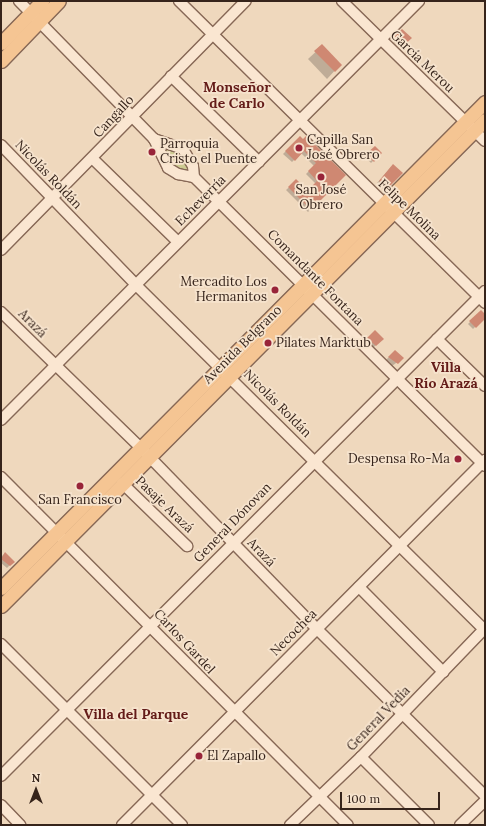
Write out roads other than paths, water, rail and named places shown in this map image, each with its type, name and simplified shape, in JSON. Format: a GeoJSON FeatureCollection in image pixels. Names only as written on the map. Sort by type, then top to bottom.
{"type":"FeatureCollection","features":[{"type":"Feature","properties":{"kind":"main road"},"geometry":{"type":"LineString","coordinates":[[1,61],[35,17],[42,1]]}},
{"type":"Feature","properties":{"kind":"main road"},"geometry":{"type":"LineString","coordinates":[[1,43],[59,1]]}},
{"type":"Feature","properties":{"kind":"main road","name":"Avenida Belgrano"},"geometry":{"type":"LineString","coordinates":[[1,606],[61,536],[144,452],[308,289],[393,213],[470,126],[485,102]]}},
{"type":"Feature","properties":{"kind":"main road","name":"Avenida Belgrano"},"geometry":{"type":"LineString","coordinates":[[308,289],[383,204],[470,126],[485,120]]}},
{"type":"Feature","properties":{"kind":"main road","name":"Avenida Belgrano"},"geometry":{"type":"LineString","coordinates":[[1,588],[122,483],[144,452]]}},
{"type":"Feature","properties":{"kind":"street","name":"Comandante Fontana"},"geometry":{"type":"LineString","coordinates":[[19,1],[154,139],[168,168],[178,174],[194,177],[308,289],[396,379],[484,463]]}},
{"type":"Feature","properties":{"kind":"street","name":"Felipe Molina"},"geometry":{"type":"LineString","coordinates":[[179,1],[383,204],[483,297]]}},
{"type":"Feature","properties":{"kind":"street","name":"Cangallo"},"geometry":{"type":"LineString","coordinates":[[1,250],[93,159],[171,76],[246,1]]}},
{"type":"Feature","properties":{"kind":"street","name":"García Merou"},"geometry":{"type":"LineString","coordinates":[[342,1],[485,141]]}},
{"type":"Feature","properties":{"kind":"street","name":"Echeverría"},"geometry":{"type":"LineString","coordinates":[[1,420],[419,1]]}},
{"type":"Feature","properties":{"kind":"street"},"geometry":{"type":"LineString","coordinates":[[171,76],[259,162]]}},
{"type":"Feature","properties":{"kind":"street","name":"Comandante Fontana"},"geometry":{"type":"LineString","coordinates":[[154,139],[183,149],[192,166],[194,177]]}},
{"type":"Feature","properties":{"kind":"street","name":"Nicolás Roldán"},"geometry":{"type":"LineString","coordinates":[[1,146],[136,285],[225,371],[485,629]]}},
{"type":"Feature","properties":{"kind":"street"},"geometry":{"type":"LineString","coordinates":[[93,159],[178,242]]}},
{"type":"Feature","properties":{"kind":"street","name":"General Dónovan"},"geometry":{"type":"LineString","coordinates":[[1,776],[233,543],[314,459],[437,339],[483,297]]}},
{"type":"Feature","properties":{"kind":"street","name":"Arazá"},"geometry":{"type":"LineString","coordinates":[[1,312],[144,452],[317,629],[485,796]]}},
{"type":"Feature","properties":{"kind":"street"},"geometry":{"type":"LineString","coordinates":[[437,339],[485,386]]}},
{"type":"Feature","properties":{"kind":"street","name":"Necochea"},"geometry":{"type":"LineString","coordinates":[[122,825],[399,545],[484,463]]}},
{"type":"Feature","properties":{"kind":"street","name":"Carlos Gardel"},"geometry":{"type":"LineString","coordinates":[[1,477],[145,619],[149,627],[348,825]]}},
{"type":"Feature","properties":{"kind":"street","name":"Pasaje Arazá"},"geometry":{"type":"LineString","coordinates":[[122,483],[187,546]]}},
{"type":"Feature","properties":{"kind":"street"},"geometry":{"type":"LineString","coordinates":[[359,587],[443,672]]}},
{"type":"Feature","properties":{"kind":"street","name":"General Vedia"},"geometry":{"type":"LineString","coordinates":[[290,825],[361,756],[485,629]]}},
{"type":"Feature","properties":{"kind":"street"},"geometry":{"type":"LineString","coordinates":[[1,644],[182,825]]}},
{"type":"Feature","properties":{"kind":"street"},"geometry":{"type":"LineString","coordinates":[[361,756],[429,825]]}},
{"type":"Feature","properties":{"kind":"street"},"geometry":{"type":"LineString","coordinates":[[460,825],[485,801]]}},
{"type":"Feature","properties":{"kind":"street"},"geometry":{"type":"LineString","coordinates":[[1,805],[20,825]]}},
{"type":"Feature","properties":{"kind":"place","name":"Capilla San José Obrero"},"geometry":{"type":"Point","coordinates":[299,148]}},
{"type":"Feature","properties":{"kind":"place","name":"Parroquia Cristo el Puente"},"geometry":{"type":"Point","coordinates":[152,152]}},
{"type":"Feature","properties":{"kind":"place","name":"San José Obrero"},"geometry":{"type":"Point","coordinates":[321,177]}},
{"type":"Feature","properties":{"kind":"place","name":"Mercadito Los Hermanitos"},"geometry":{"type":"Point","coordinates":[275,290]}},
{"type":"Feature","properties":{"kind":"place","name":"Pilates Marktub"},"geometry":{"type":"Point","coordinates":[268,343]}},
{"type":"Feature","properties":{"kind":"place","name":"Despensa Ro-Ma"},"geometry":{"type":"Point","coordinates":[458,459]}},
{"type":"Feature","properties":{"kind":"place","name":"San Francisco"},"geometry":{"type":"Point","coordinates":[80,486]}},
{"type":"Feature","properties":{"kind":"place","name":"El Zapallo"},"geometry":{"type":"Point","coordinates":[199,756]}},
{"type":"Feature","properties":{"kind":"district","name":"Monseñor de Carlo"},"geometry":{"type":"Point","coordinates":[237,96]}},
{"type":"Feature","properties":{"kind":"district","name":"Villa Río Arazá"},"geometry":{"type":"Point","coordinates":[446,376]}},
{"type":"Feature","properties":{"kind":"district","name":"Villa del Parque"},"geometry":{"type":"Point","coordinates":[136,714]}}]}
